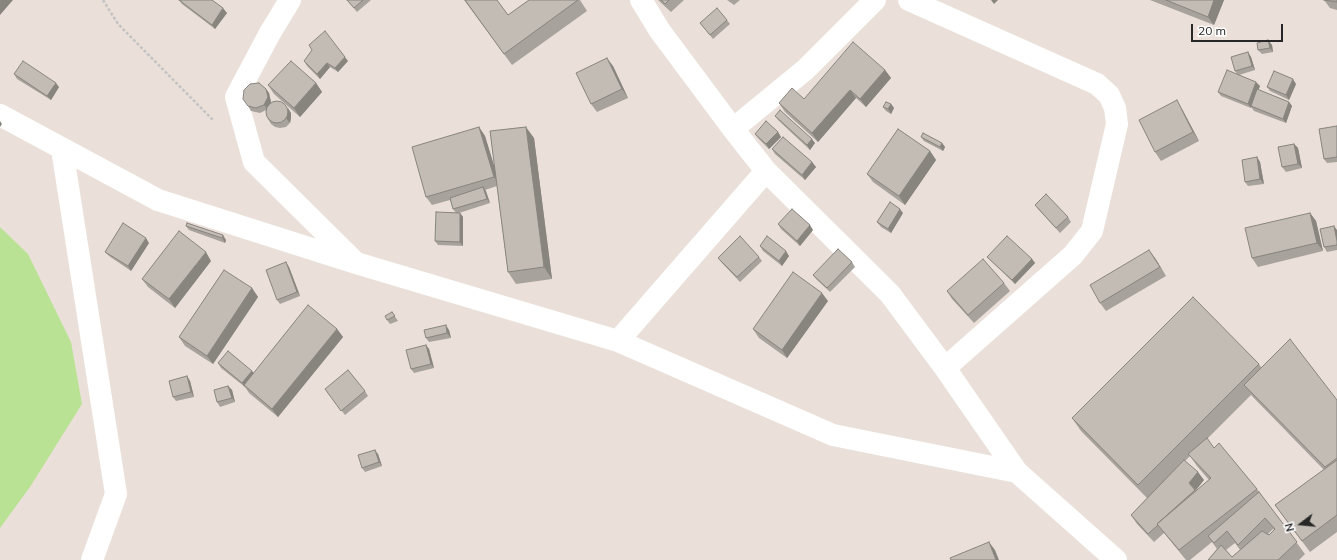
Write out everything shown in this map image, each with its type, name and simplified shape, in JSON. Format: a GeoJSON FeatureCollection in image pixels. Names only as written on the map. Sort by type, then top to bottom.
{"type":"FeatureCollection","features":[{"type":"Feature","properties":{"kind":"street"},"geometry":{"type":"LineString","coordinates":[[290,0],[270,33],[236,96],[254,162],[356,263]]}},
{"type":"Feature","properties":{"kind":"street"},"geometry":{"type":"LineString","coordinates":[[641,0],[660,31],[766,171],[890,294],[945,368],[1017,472],[1116,560]]}},
{"type":"Feature","properties":{"kind":"street"},"geometry":{"type":"LineString","coordinates":[[733,129],[806,69],[875,0]]}},
{"type":"Feature","properties":{"kind":"street"},"geometry":{"type":"LineString","coordinates":[[909,0],[1097,84],[1109,95],[1115,108],[1117,124],[1092,231],[1073,255],[945,368]]}},
{"type":"Feature","properties":{"kind":"street"},"geometry":{"type":"LineString","coordinates":[[0,115],[158,200],[356,263],[618,341],[833,435],[1017,472]]}},
{"type":"Feature","properties":{"kind":"street"},"geometry":{"type":"LineString","coordinates":[[62,149],[116,494],[92,560]]}},
{"type":"Feature","properties":{"kind":"street"},"geometry":{"type":"LineString","coordinates":[[618,341],[766,171]]}},
{"type":"Feature","properties":{"kind":"path"},"geometry":{"type":"LineString","coordinates":[[103,0],[118,24],[216,123]]}},
{"type":"Feature","properties":{"kind":"green space"},"geometry":{"type":"Polygon","coordinates":[[[0,227],[28,254],[71,342],[82,404],[30,487],[0,528],[0,227]]]}},
{"type":"Feature","properties":{"kind":"building"},"geometry":{"type":"Polygon","coordinates":[[[179,0],[212,0],[223,8],[212,25],[179,0]]]}},
{"type":"Feature","properties":{"kind":"building"},"geometry":{"type":"Polygon","coordinates":[[[347,0],[363,0],[354,8],[347,0]]]}},
{"type":"Feature","properties":{"kind":"building"},"geometry":{"type":"Polygon","coordinates":[[[465,0],[497,0],[508,15],[529,0],[578,0],[504,54],[465,0]]]}},
{"type":"Feature","properties":{"kind":"building"},"geometry":{"type":"Polygon","coordinates":[[[661,0],[669,0],[665,4],[661,0]]]}},
{"type":"Feature","properties":{"kind":"building"},"geometry":{"type":"Polygon","coordinates":[[[1166,0],[1214,0],[1208,17],[1166,0]]]}},
{"type":"Feature","properties":{"kind":"building"},"geometry":{"type":"Polygon","coordinates":[[[1324,0],[1337,0],[1337,2],[1324,0]]]}},
{"type":"Feature","properties":{"kind":"building"},"geometry":{"type":"Polygon","coordinates":[[[717,8],[727,20],[710,35],[700,23],[717,8]]]}},
{"type":"Feature","properties":{"kind":"building"},"geometry":{"type":"Polygon","coordinates":[[[325,31],[345,57],[335,68],[327,63],[317,74],[304,61],[312,50],[309,45],[325,31]]]}},
{"type":"Feature","properties":{"kind":"building"},"geometry":{"type":"Polygon","coordinates":[[[1268,40],[1270,48],[1258,50],[1257,43],[1268,40]]]}},
{"type":"Feature","properties":{"kind":"building"},"geometry":{"type":"Polygon","coordinates":[[[853,42],[885,70],[860,99],[850,90],[812,133],[779,103],[792,88],[804,99],[853,42]]]}},
{"type":"Feature","properties":{"kind":"building"},"geometry":{"type":"Polygon","coordinates":[[[1248,52],[1252,66],[1235,71],[1231,57],[1248,52]]]}},
{"type":"Feature","properties":{"kind":"building"},"geometry":{"type":"Polygon","coordinates":[[[607,58],[622,89],[591,104],[576,73],[607,58]]]}},
{"type":"Feature","properties":{"kind":"building"},"geometry":{"type":"Polygon","coordinates":[[[23,61],[56,83],[47,96],[14,74],[23,61]]]}},
{"type":"Feature","properties":{"kind":"building"},"geometry":{"type":"Polygon","coordinates":[[[291,61],[316,83],[294,108],[268,85],[291,61]]]}},
{"type":"Feature","properties":{"kind":"building"},"geometry":{"type":"Polygon","coordinates":[[[1227,70],[1256,82],[1248,104],[1218,92],[1227,70]]]}},
{"type":"Feature","properties":{"kind":"building"},"geometry":{"type":"Polygon","coordinates":[[[1274,71],[1293,79],[1286,95],[1267,87],[1274,71]]]}},
{"type":"Feature","properties":{"kind":"building"},"geometry":{"type":"Polygon","coordinates":[[[259,83],[266,89],[268,97],[264,105],[256,108],[248,106],[243,99],[244,90],[250,84],[259,83]]]}},
{"type":"Feature","properties":{"kind":"building"},"geometry":{"type":"Polygon","coordinates":[[[1257,89],[1289,102],[1283,119],[1251,106],[1257,89]]]}},
{"type":"Feature","properties":{"kind":"building"},"geometry":{"type":"Polygon","coordinates":[[[1177,100],[1193,132],[1155,152],[1139,120],[1177,100]]]}},
{"type":"Feature","properties":{"kind":"building"},"geometry":{"type":"Polygon","coordinates":[[[277,101],[285,104],[288,112],[285,120],[277,123],[269,120],[266,112],[269,104],[277,101]]]}},
{"type":"Feature","properties":{"kind":"building"},"geometry":{"type":"Polygon","coordinates":[[[886,102],[891,104],[888,109],[883,107],[886,102]]]}},
{"type":"Feature","properties":{"kind":"building"},"geometry":{"type":"Polygon","coordinates":[[[780,110],[812,139],[807,145],[775,116],[780,110]]]}},
{"type":"Feature","properties":{"kind":"building"},"geometry":{"type":"Polygon","coordinates":[[[766,121],[778,132],[766,144],[755,134],[766,121]]]}},
{"type":"Feature","properties":{"kind":"building"},"geometry":{"type":"Polygon","coordinates":[[[1337,126],[1337,157],[1324,159],[1319,129],[1337,126]]]}},
{"type":"Feature","properties":{"kind":"building"},"geometry":{"type":"Polygon","coordinates":[[[479,127],[494,177],[426,197],[412,147],[479,127]]]}},
{"type":"Feature","properties":{"kind":"building"},"geometry":{"type":"Polygon","coordinates":[[[526,127],[544,267],[508,272],[490,131],[526,127]]]}},
{"type":"Feature","properties":{"kind":"building"},"geometry":{"type":"Polygon","coordinates":[[[898,129],[930,151],[899,196],[867,174],[898,129]]]}},
{"type":"Feature","properties":{"kind":"building"},"geometry":{"type":"Polygon","coordinates":[[[923,133],[942,143],[940,147],[921,137],[923,133]]]}},
{"type":"Feature","properties":{"kind":"building"},"geometry":{"type":"Polygon","coordinates":[[[783,137],[812,162],[802,175],[772,149],[783,137]]]}},
{"type":"Feature","properties":{"kind":"building"},"geometry":{"type":"Polygon","coordinates":[[[1294,144],[1298,164],[1282,167],[1278,147],[1294,144]]]}},
{"type":"Feature","properties":{"kind":"building"},"geometry":{"type":"Polygon","coordinates":[[[1257,157],[1260,179],[1245,182],[1242,160],[1257,157]]]}},
{"type":"Feature","properties":{"kind":"building"},"geometry":{"type":"Polygon","coordinates":[[[483,187],[487,199],[453,209],[450,198],[483,187]]]}},
{"type":"Feature","properties":{"kind":"building"},"geometry":{"type":"Polygon","coordinates":[[[1046,194],[1068,217],[1056,228],[1035,205],[1046,194]]]}},
{"type":"Feature","properties":{"kind":"building"},"geometry":{"type":"Polygon","coordinates":[[[890,202],[900,209],[888,229],[877,222],[890,202]]]}},
{"type":"Feature","properties":{"kind":"building"},"geometry":{"type":"Polygon","coordinates":[[[792,209],[810,225],[797,241],[778,224],[792,209]]]}},
{"type":"Feature","properties":{"kind":"building"},"geometry":{"type":"Polygon","coordinates":[[[436,212],[460,213],[460,242],[435,241],[436,212]]]}},
{"type":"Feature","properties":{"kind":"building"},"geometry":{"type":"Polygon","coordinates":[[[1310,213],[1317,243],[1252,258],[1245,228],[1310,213]]]}},
{"type":"Feature","properties":{"kind":"building"},"geometry":{"type":"Polygon","coordinates":[[[123,223],[146,238],[128,266],[105,252],[123,223]]]}},
{"type":"Feature","properties":{"kind":"building"},"geometry":{"type":"Polygon","coordinates":[[[187,223],[223,235],[222,238],[186,226],[187,223]]]}},
{"type":"Feature","properties":{"kind":"building"},"geometry":{"type":"Polygon","coordinates":[[[1334,226],[1337,245],[1324,247],[1320,229],[1334,226]]]}},
{"type":"Feature","properties":{"kind":"building"},"geometry":{"type":"Polygon","coordinates":[[[179,231],[206,252],[169,299],[142,279],[179,231]]]}},
{"type":"Feature","properties":{"kind":"building"},"geometry":{"type":"Polygon","coordinates":[[[740,236],[759,257],[737,277],[718,258],[740,236]]]}},
{"type":"Feature","properties":{"kind":"building"},"geometry":{"type":"Polygon","coordinates":[[[767,236],[786,251],[779,261],[760,246],[767,236]]]}},
{"type":"Feature","properties":{"kind":"building"},"geometry":{"type":"Polygon","coordinates":[[[1007,236],[1032,259],[1012,280],[987,257],[1007,236]]]}},
{"type":"Feature","properties":{"kind":"building"},"geometry":{"type":"Polygon","coordinates":[[[838,249],[852,262],[827,288],[813,275],[838,249]]]}},
{"type":"Feature","properties":{"kind":"building"},"geometry":{"type":"Polygon","coordinates":[[[1149,250],[1160,267],[1100,303],[1090,285],[1149,250]]]}},
{"type":"Feature","properties":{"kind":"building"},"geometry":{"type":"Polygon","coordinates":[[[983,259],[1004,283],[968,315],[947,291],[983,259]]]}},
{"type":"Feature","properties":{"kind":"building"},"geometry":{"type":"Polygon","coordinates":[[[286,262],[297,292],[277,300],[266,270],[286,262]]]}},
{"type":"Feature","properties":{"kind":"building"},"geometry":{"type":"Polygon","coordinates":[[[224,270],[252,288],[207,356],[179,337],[224,270]]]}},
{"type":"Feature","properties":{"kind":"building"},"geometry":{"type":"Polygon","coordinates":[[[793,272],[822,293],[782,350],[753,329],[793,272]]]}},
{"type":"Feature","properties":{"kind":"building"},"geometry":{"type":"Polygon","coordinates":[[[1193,297],[1259,364],[1138,485],[1072,418],[1193,297]]]}},
{"type":"Feature","properties":{"kind":"building"},"geometry":{"type":"Polygon","coordinates":[[[308,305],[337,329],[272,409],[244,385],[308,305]]]}},
{"type":"Feature","properties":{"kind":"building"},"geometry":{"type":"Polygon","coordinates":[[[392,312],[395,316],[387,320],[385,316],[392,312]]]}},
{"type":"Feature","properties":{"kind":"building"},"geometry":{"type":"Polygon","coordinates":[[[446,325],[447,333],[426,338],[424,330],[446,325]]]}},
{"type":"Feature","properties":{"kind":"building"},"geometry":{"type":"Polygon","coordinates":[[[1290,339],[1337,400],[1337,458],[1325,467],[1244,385],[1290,339]]]}},
{"type":"Feature","properties":{"kind":"building"},"geometry":{"type":"Polygon","coordinates":[[[426,345],[431,364],[411,369],[406,350],[426,345]]]}},
{"type":"Feature","properties":{"kind":"building"},"geometry":{"type":"Polygon","coordinates":[[[228,351],[252,371],[242,383],[218,363],[228,351]]]}},
{"type":"Feature","properties":{"kind":"building"},"geometry":{"type":"Polygon","coordinates":[[[348,370],[365,391],[341,411],[325,389],[348,370]]]}},
{"type":"Feature","properties":{"kind":"building"},"geometry":{"type":"Polygon","coordinates":[[[187,376],[191,392],[173,397],[169,381],[187,376]]]}},
{"type":"Feature","properties":{"kind":"building"},"geometry":{"type":"Polygon","coordinates":[[[228,386],[232,398],[217,402],[214,390],[228,386]]]}},
{"type":"Feature","properties":{"kind":"building"},"geometry":{"type":"Polygon","coordinates":[[[1207,438],[1214,448],[1219,443],[1257,489],[1179,550],[1157,524],[1211,478],[1188,454],[1207,438]]]}},
{"type":"Feature","properties":{"kind":"building"},"geometry":{"type":"Polygon","coordinates":[[[375,450],[379,462],[362,468],[358,455],[375,450]]]}},
{"type":"Feature","properties":{"kind":"building"},"geometry":{"type":"Polygon","coordinates":[[[1184,460],[1198,472],[1189,483],[1195,490],[1148,534],[1131,515],[1184,460]]]}},
{"type":"Feature","properties":{"kind":"building"},"geometry":{"type":"Polygon","coordinates":[[[1337,460],[1337,515],[1302,541],[1275,505],[1337,460]]]}},
{"type":"Feature","properties":{"kind":"building"},"geometry":{"type":"Polygon","coordinates":[[[1259,492],[1297,542],[1278,560],[1208,560],[1221,545],[1232,557],[1262,531],[1269,535],[1275,529],[1265,518],[1238,545],[1227,531],[1214,543],[1208,536],[1259,492]]]}},
{"type":"Feature","properties":{"kind":"building"},"geometry":{"type":"Polygon","coordinates":[[[989,542],[996,560],[951,560],[950,558],[989,542]]]}}]}
